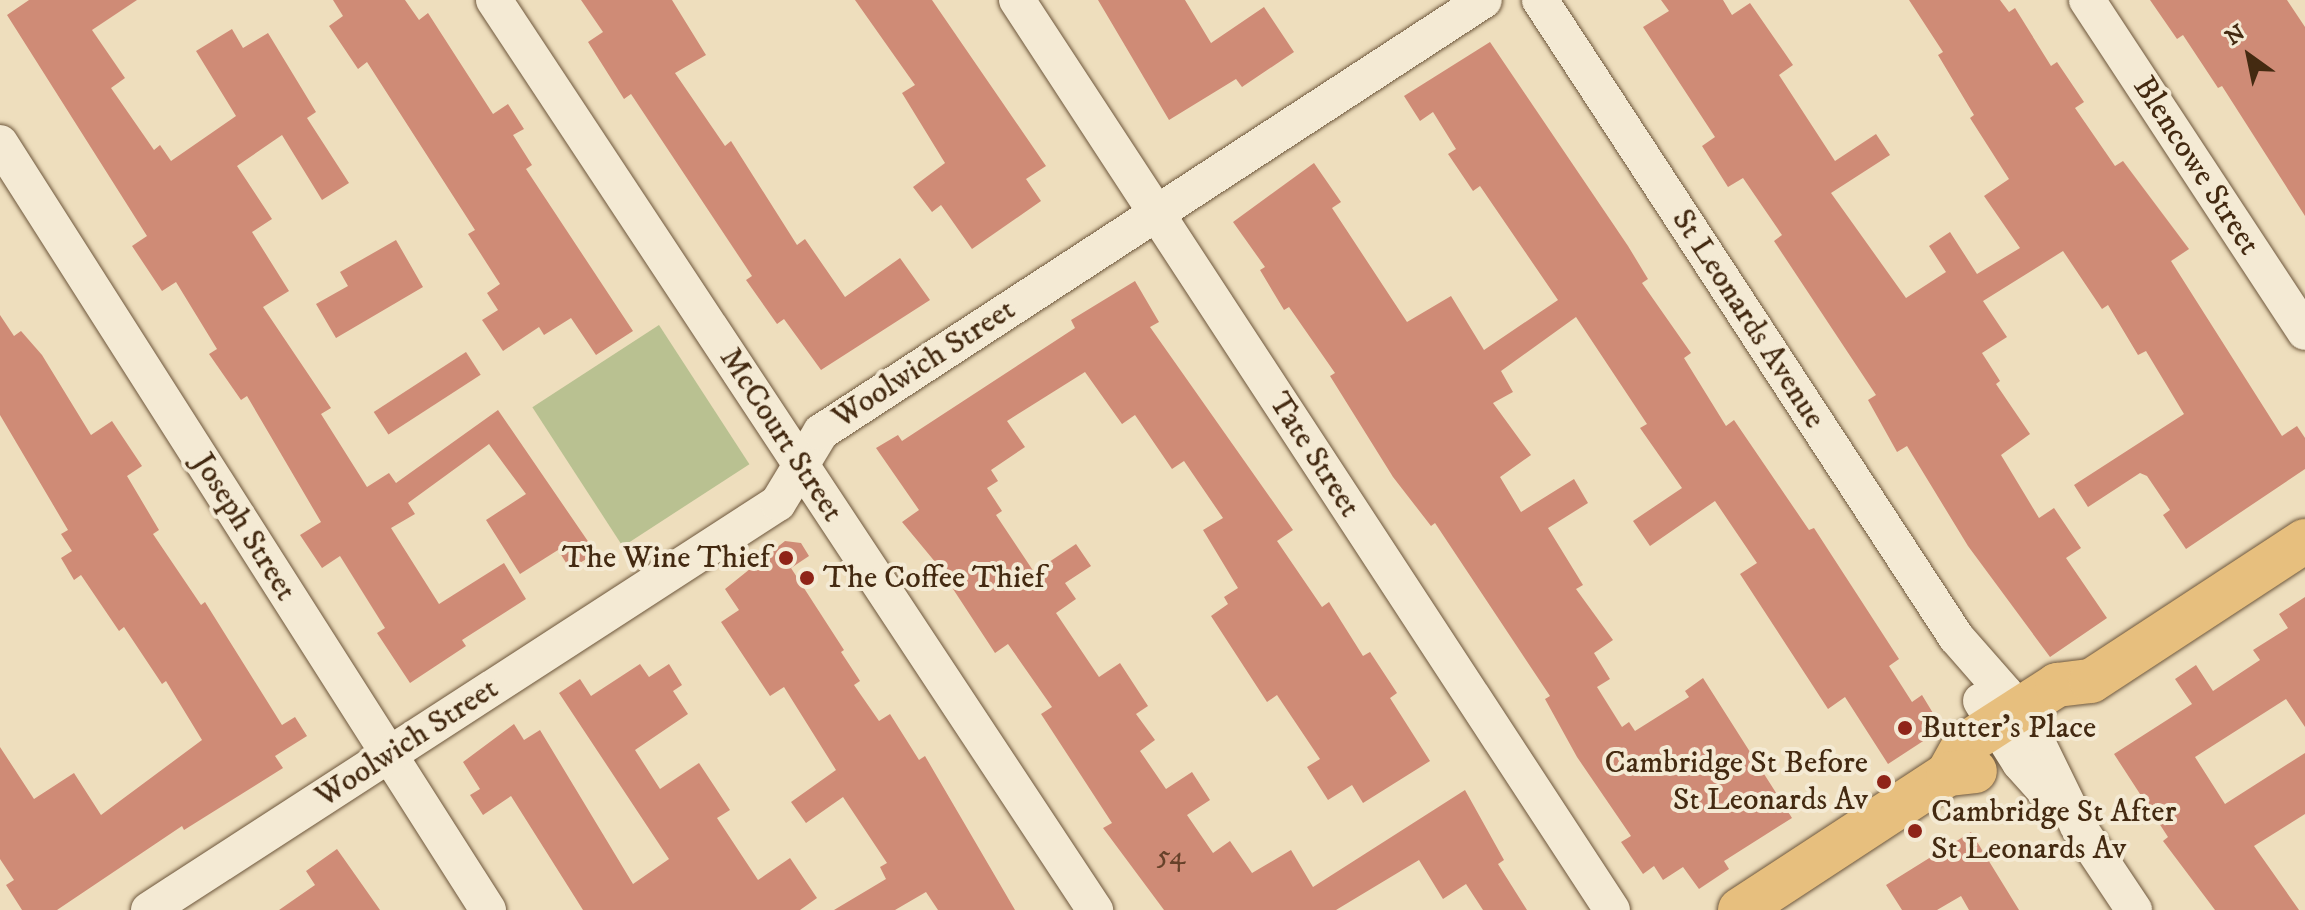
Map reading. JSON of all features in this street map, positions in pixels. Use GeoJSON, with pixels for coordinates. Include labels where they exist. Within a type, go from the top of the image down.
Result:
{"type":"FeatureCollection","features":[{"type":"Feature","properties":{"kind":"main road"},"geometry":{"type":"LineString","coordinates":[[1740,910],[1948,774],[1964,745],[2014,731],[2057,685],[2091,681],[2305,541]]}},
{"type":"Feature","properties":{"kind":"street","name":"McCourt Street"},"geometry":{"type":"LineString","coordinates":[[494,0],[1095,910]]}},
{"type":"Feature","properties":{"kind":"street","name":"Tate Street"},"geometry":{"type":"LineString","coordinates":[[1017,0],[1612,910]]}},
{"type":"Feature","properties":{"kind":"street","name":"Woolwich Street"},"geometry":{"type":"LineString","coordinates":[[149,910],[778,503],[821,432],[1484,0]]}},
{"type":"Feature","properties":{"kind":"street","name":"St Leonards Avenue"},"geometry":{"type":"LineString","coordinates":[[1540,0],[1956,637],[2014,731],[2134,910]]}},
{"type":"Feature","properties":{"kind":"street","name":"Blencowe Street"},"geometry":{"type":"LineString","coordinates":[[2087,0],[2305,332]]}},
{"type":"Feature","properties":{"kind":"street","name":"Joseph Street"},"geometry":{"type":"LineString","coordinates":[[0,143],[488,910]]}},
{"type":"Feature","properties":{"kind":"green space"},"geometry":{"type":"Polygon","coordinates":[[[659,325],[749,464],[623,546],[532,407],[659,325]]]}},
{"type":"Feature","properties":{"kind":"building"},"geometry":{"type":"Polygon","coordinates":[[[29,0],[137,0],[92,30],[125,78],[111,88],[154,150],[160,145],[171,161],[236,116],[196,51],[232,29],[243,48],[268,33],[316,112],[307,118],[349,183],[322,200],[282,135],[237,166],[272,219],[252,232],[289,291],[263,307],[331,408],[321,414],[367,487],[389,473],[396,483],[498,410],[596,553],[570,569],[558,550],[520,574],[486,520],[526,494],[489,444],[408,503],[415,514],[391,528],[439,604],[504,563],[526,599],[462,640],[466,646],[410,683],[377,633],[385,628],[340,556],[322,568],[300,535],[321,522],[247,396],[241,400],[209,354],[217,349],[176,282],[162,291],[132,246],[147,236],[7,15],[29,0]]]}},
{"type":"Feature","properties":{"kind":"building"},"geometry":{"type":"Polygon","coordinates":[[[333,0],[405,0],[419,20],[428,13],[493,114],[508,104],[524,129],[513,135],[532,165],[526,169],[633,331],[596,355],[571,318],[544,335],[539,327],[503,351],[482,320],[498,310],[487,293],[500,284],[468,234],[475,230],[367,62],[358,69],[329,26],[343,16],[333,0]]]}},
{"type":"Feature","properties":{"kind":"building"},"geometry":{"type":"Polygon","coordinates":[[[581,0],[672,0],[706,55],[675,73],[725,146],[731,141],[797,245],[805,239],[845,297],[900,258],[930,300],[821,370],[784,319],[777,324],[746,280],[752,276],[631,94],[624,99],[588,42],[603,32],[581,0]]]}},
{"type":"Feature","properties":{"kind":"building"},"geometry":{"type":"Polygon","coordinates":[[[855,0],[932,0],[1046,166],[1026,179],[1041,201],[972,249],[941,205],[932,212],[913,187],[945,163],[902,93],[915,85],[855,0]]]}},
{"type":"Feature","properties":{"kind":"building"},"geometry":{"type":"Polygon","coordinates":[[[1098,0],[1185,0],[1211,43],[1264,7],[1294,52],[1242,87],[1236,79],[1169,120],[1098,0]]]}},
{"type":"Feature","properties":{"kind":"building"},"geometry":{"type":"Polygon","coordinates":[[[1661,0],[1723,0],[1732,15],[1750,3],[1793,65],[1779,75],[1835,161],[1876,134],[1890,155],[1831,193],[1906,298],[1946,272],[1929,246],[1950,232],[1977,274],[2020,248],[1984,196],[2009,179],[1970,118],[1974,115],[1938,55],[1943,52],[1909,0],[2000,0],[2009,12],[2015,8],[2051,66],[2057,62],[2084,102],[2075,108],[2115,166],[2123,161],[2189,249],[2171,261],[2282,436],[2297,426],[2305,438],[2305,469],[2186,549],[2163,515],[2170,510],[2147,476],[2140,473],[2088,507],[2074,485],[2184,414],[2146,351],[2138,355],[2108,305],[2102,309],[2063,251],[1983,301],[2007,337],[1982,353],[2000,381],[1996,384],[2030,434],[2001,455],[2039,518],[2054,508],[2081,548],[2066,558],[2107,618],[2050,657],[1968,546],[1907,446],[1897,452],[1868,400],[1876,395],[1774,241],[1782,235],[1743,178],[1728,187],[1702,146],[1715,137],[1643,27],[1669,11],[1661,0]]]}},
{"type":"Feature","properties":{"kind":"building"},"geometry":{"type":"Polygon","coordinates":[[[2150,0],[2287,0],[2305,27],[2305,216],[2222,86],[2218,88],[2183,35],[2177,39],[2150,0]]]}},
{"type":"Feature","properties":{"kind":"building"},"geometry":{"type":"Polygon","coordinates":[[[1490,42],[1628,246],[1648,279],[1642,283],[1691,353],[1684,358],[1726,426],[1734,420],[1809,530],[1814,528],[1899,659],[1889,666],[1912,702],[1922,695],[1939,723],[1937,732],[1888,764],[1845,697],[1828,709],[1740,574],[1757,563],[1715,501],[1650,546],[1633,521],[1682,488],[1640,428],[1647,424],[1576,317],[1501,371],[1513,392],[1493,403],[1531,455],[1500,477],[1521,512],[1574,479],[1588,503],[1548,528],[1583,585],[1576,589],[1613,640],[1594,653],[1610,679],[1597,687],[1622,727],[1629,722],[1635,731],[1689,697],[1685,691],[1703,678],[1792,818],[1724,861],[1729,869],[1699,889],[1683,867],[1663,880],[1654,866],[1643,874],[1621,842],[1631,836],[1577,757],[1545,699],[1550,696],[1435,523],[1431,526],[1393,477],[1330,376],[1335,373],[1289,307],[1284,310],[1260,270],[1265,267],[1233,222],[1314,163],[1341,202],[1332,208],[1407,322],[1451,296],[1484,350],[1558,300],[1480,186],[1473,191],[1448,154],[1456,149],[1433,112],[1420,121],[1404,96],[1490,42]]]}},
{"type":"Feature","properties":{"kind":"building"},"geometry":{"type":"Polygon","coordinates":[[[396,240],[423,287],[336,338],[316,304],[348,286],[340,272],[396,240]]]}},
{"type":"Feature","properties":{"kind":"building"},"geometry":{"type":"Polygon","coordinates":[[[1135,281],[1159,322],[1150,327],[1293,530],[1277,541],[1322,607],[1329,602],[1363,656],[1370,652],[1397,693],[1390,698],[1430,761],[1363,803],[1352,785],[1328,800],[1307,767],[1320,759],[1277,695],[1267,702],[1211,616],[1228,604],[1224,597],[1238,588],[1203,530],[1223,518],[1184,461],[1172,469],[1135,415],[1122,424],[1085,372],[1007,421],[1025,447],[991,470],[998,481],[987,488],[1002,511],[996,515],[1034,572],[1076,544],[1091,566],[1065,583],[1076,599],[1056,613],[1099,677],[1120,663],[1148,706],[1136,714],[1155,740],[1140,751],[1166,789],[1192,772],[1210,800],[1187,815],[1213,853],[1230,841],[1252,873],[1291,850],[1313,887],[1465,790],[1504,860],[1498,864],[1527,910],[1483,910],[1466,884],[1443,899],[1419,860],[1336,910],[1164,910],[1103,828],[1112,823],[1041,714],[1052,707],[1008,644],[995,653],[936,563],[902,522],[919,510],[876,448],[898,435],[902,441],[1075,328],[1071,320],[1135,281]]]}},
{"type":"Feature","properties":{"kind":"building"},"geometry":{"type":"Polygon","coordinates":[[[0,315],[14,336],[21,331],[42,355],[91,435],[112,421],[142,466],[127,476],[159,530],[153,534],[201,605],[205,602],[282,725],[295,717],[307,736],[275,756],[283,768],[184,830],[182,826],[57,910],[22,910],[6,885],[14,880],[0,859],[0,747],[34,799],[74,773],[101,815],[202,740],[166,681],[162,684],[124,627],[119,631],[81,575],[74,580],[61,558],[72,551],[61,534],[68,530],[0,415],[0,315]]]}},
{"type":"Feature","properties":{"kind":"building"},"geometry":{"type":"Polygon","coordinates":[[[466,352],[481,375],[388,435],[374,412],[466,352]]]}},
{"type":"Feature","properties":{"kind":"building"},"geometry":{"type":"Polygon","coordinates":[[[785,541],[801,543],[809,556],[791,568],[844,650],[841,652],[860,681],[854,685],[879,721],[890,714],[919,760],[925,756],[1015,910],[938,910],[926,892],[895,910],[834,910],[886,879],[880,867],[887,863],[843,797],[806,823],[791,802],[836,770],[784,687],[770,696],[721,622],[739,610],[725,589],[785,541]]]}},
{"type":"Feature","properties":{"kind":"building"},"geometry":{"type":"Polygon","coordinates":[[[2305,597],[2305,727],[2286,699],[2195,757],[2225,804],[2305,753],[2305,814],[2254,846],[2299,910],[2215,910],[2163,841],[2168,837],[2114,754],[2192,704],[2175,679],[2196,665],[2213,691],[2260,660],[2253,650],[2288,628],[2279,614],[2305,597]]]}},
{"type":"Feature","properties":{"kind":"building"},"geometry":{"type":"Polygon","coordinates":[[[640,664],[649,677],[669,664],[682,685],[673,691],[688,714],[635,750],[660,789],[699,763],[730,810],[717,818],[758,880],[790,858],[817,898],[800,910],[583,910],[511,796],[483,815],[470,795],[480,789],[463,762],[514,724],[524,740],[540,730],[633,884],[669,859],[559,693],[580,679],[591,696],[640,664]]]}},
{"type":"Feature","properties":{"kind":"building"},"geometry":{"type":"Polygon","coordinates":[[[1971,832],[2019,910],[1969,910],[1961,896],[1937,910],[1902,910],[1886,885],[1971,832]]]}},
{"type":"Feature","properties":{"kind":"building"},"geometry":{"type":"Polygon","coordinates":[[[337,849],[380,910],[279,910],[315,885],[306,871],[337,849]]]}},
{"type":"Feature","properties":{"kind":"place","name":"The Wine Thief"},"geometry":{"type":"Point","coordinates":[786,558]}},
{"type":"Feature","properties":{"kind":"place","name":"The Coffee Thief"},"geometry":{"type":"Point","coordinates":[807,578]}},
{"type":"Feature","properties":{"kind":"place","name":"Butter's Place"},"geometry":{"type":"Point","coordinates":[1905,728]}},
{"type":"Feature","properties":{"kind":"place","name":"Cambridge St Before St Leonards Av"},"geometry":{"type":"Point","coordinates":[1884,782]}},
{"type":"Feature","properties":{"kind":"place","name":"Cambridge St After St Leonards Av"},"geometry":{"type":"Point","coordinates":[1915,831]}}]}
